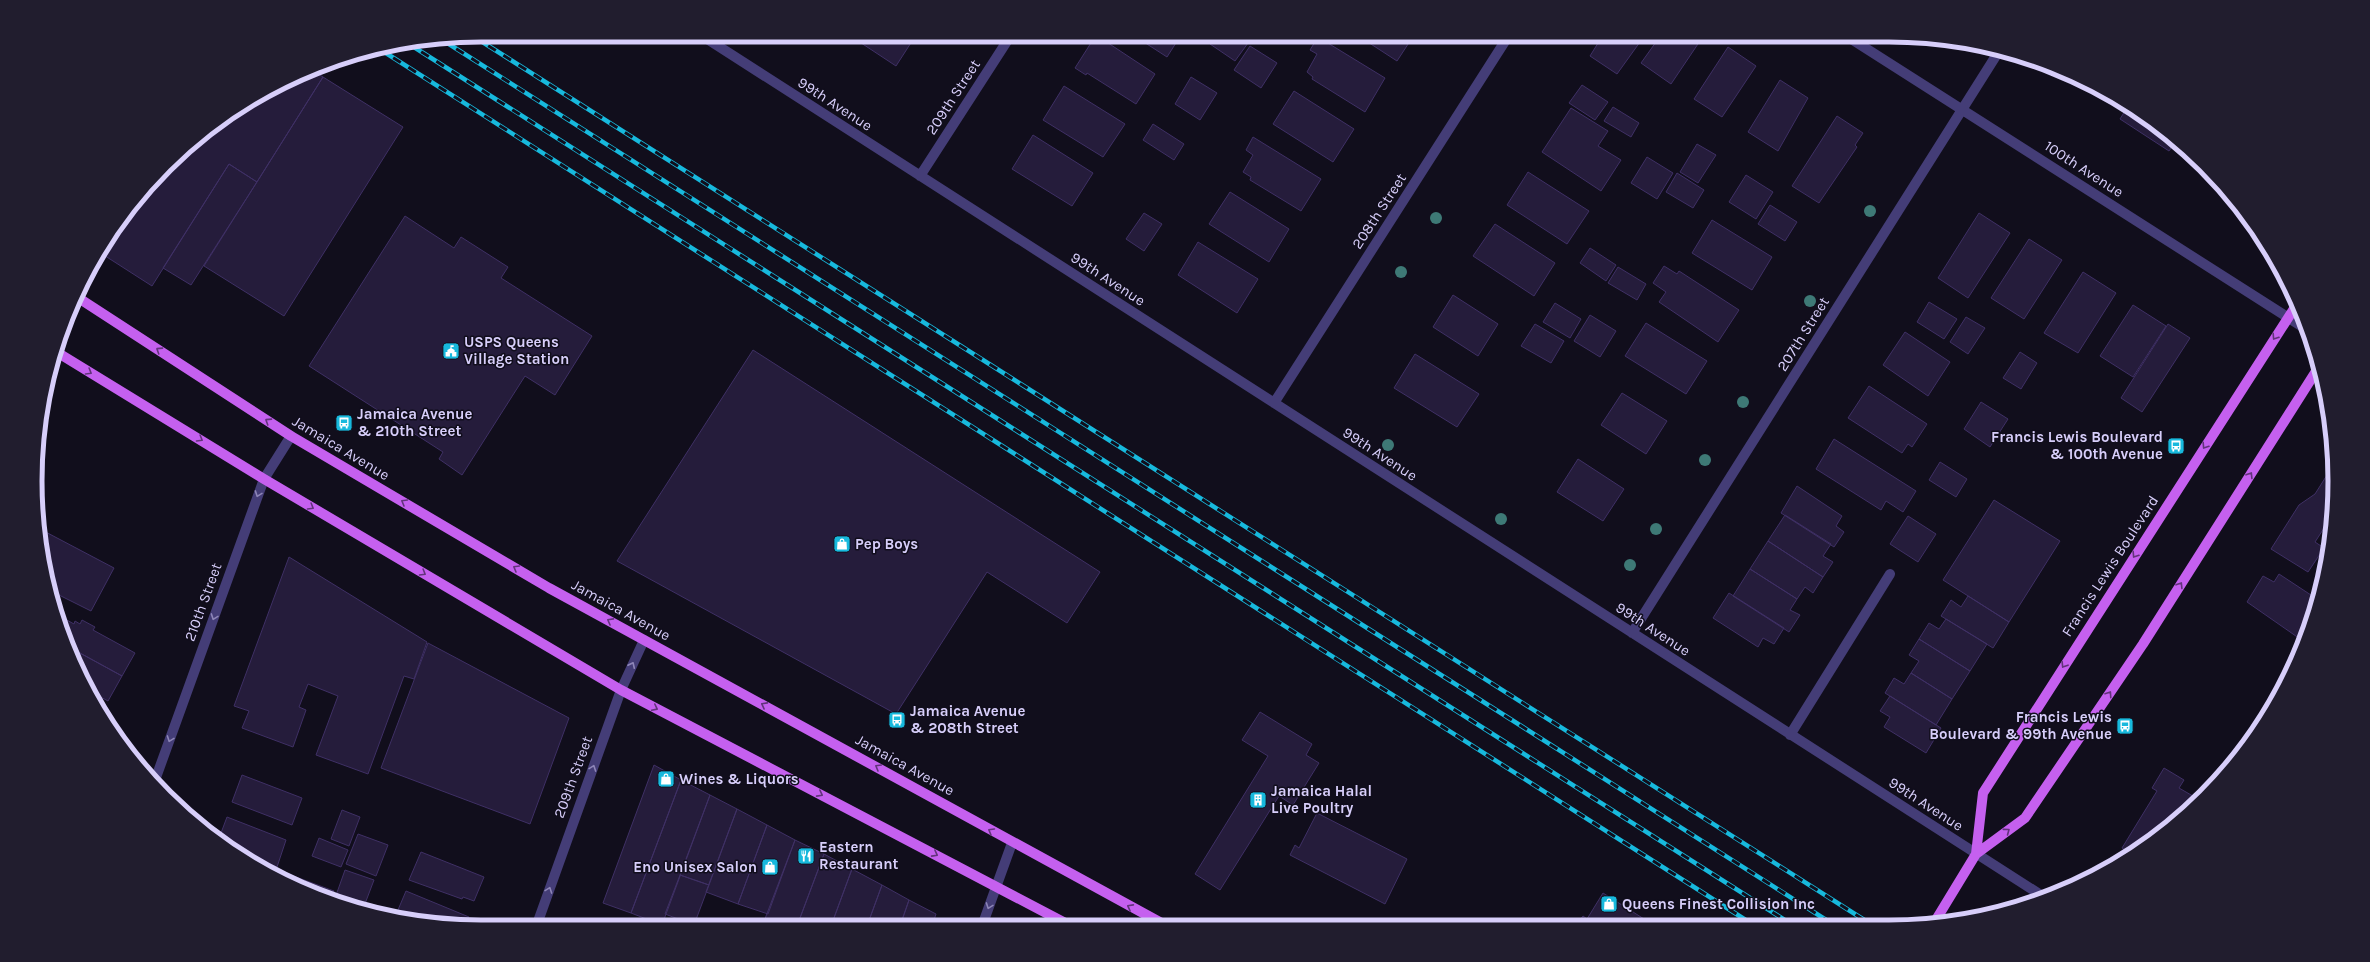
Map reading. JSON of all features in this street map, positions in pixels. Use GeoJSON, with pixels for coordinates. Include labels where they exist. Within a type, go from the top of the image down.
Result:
{"type":"FeatureCollection","features":[{"type":"Feature","properties":{"kind":"main road","name":"Jamaica Avenue"},"geometry":{"type":"LineString","coordinates":[[81,300],[291,436],[549,588],[871,763],[1012,843],[1156,920]]}},
{"type":"Feature","properties":{"kind":"main road","name":"Francis Lewis Boulevard"},"geometry":{"type":"LineString","coordinates":[[1976,854],[1983,793],[2293,309]]}},
{"type":"Feature","properties":{"kind":"main road"},"geometry":{"type":"LineString","coordinates":[[61,354],[264,479],[621,690],[1058,920]]}},
{"type":"Feature","properties":{"kind":"main road","name":"Francis Lewis Boulevard"},"geometry":{"type":"LineString","coordinates":[[1938,917],[1976,854],[2025,818],[2143,644],[2315,373]]}},
{"type":"Feature","properties":{"kind":"street","name":"99th Avenue"},"geometry":{"type":"LineString","coordinates":[[712,42],[2039,894]]}},
{"type":"Feature","properties":{"kind":"street","name":"209th Street"},"geometry":{"type":"LineString","coordinates":[[920,176],[1006,42]]}},
{"type":"Feature","properties":{"kind":"street","name":"208th Street"},"geometry":{"type":"LineString","coordinates":[[1274,403],[1505,42]]}},
{"type":"Feature","properties":{"kind":"street","name":"100th Avenue"},"geometry":{"type":"LineString","coordinates":[[1856,42],[2299,325]]}},
{"type":"Feature","properties":{"kind":"street","name":"207th Street"},"geometry":{"type":"LineString","coordinates":[[1632,633],[1996,55]]}},
{"type":"Feature","properties":{"kind":"street","name":"210th Street"},"geometry":{"type":"LineString","coordinates":[[157,776],[264,479],[291,436]]}},
{"type":"Feature","properties":{"kind":"street"},"geometry":{"type":"LineString","coordinates":[[1790,735],[1890,574]]}},
{"type":"Feature","properties":{"kind":"street","name":"209th Street"},"geometry":{"type":"LineString","coordinates":[[539,920],[621,690],[644,640]]}},
{"type":"Feature","properties":{"kind":"street"},"geometry":{"type":"LineString","coordinates":[[984,920],[1012,843]]}},
{"type":"Feature","properties":{"kind":"building"},"geometry":{"type":"Polygon","coordinates":[[[860,42],[911,42],[896,66],[860,42]]]}},
{"type":"Feature","properties":{"kind":"building"},"geometry":{"type":"Polygon","coordinates":[[[1092,42],[1107,42],[1155,74],[1136,104],[1087,73],[1086,75],[1075,68],[1092,42]]]}},
{"type":"Feature","properties":{"kind":"building"},"geometry":{"type":"Polygon","coordinates":[[[1144,42],[1177,42],[1167,57],[1144,42]]]}},
{"type":"Feature","properties":{"kind":"building"},"geometry":{"type":"Polygon","coordinates":[[[1212,42],[1248,43],[1235,61],[1210,44],[1212,42]]]}},
{"type":"Feature","properties":{"kind":"building"},"geometry":{"type":"Polygon","coordinates":[[[1315,42],[1326,42],[1385,78],[1365,112],[1312,79],[1313,77],[1307,72],[1317,54],[1310,50],[1315,42]]]}},
{"type":"Feature","properties":{"kind":"building"},"geometry":{"type":"Polygon","coordinates":[[[1368,42],[1409,42],[1397,61],[1368,42]]]}},
{"type":"Feature","properties":{"kind":"building"},"geometry":{"type":"Polygon","coordinates":[[[1599,42],[1640,42],[1617,74],[1590,56],[1599,42]]]}},
{"type":"Feature","properties":{"kind":"building"},"geometry":{"type":"Polygon","coordinates":[[[1656,42],[1699,42],[1671,84],[1641,63],[1656,42]]]}},
{"type":"Feature","properties":{"kind":"building"},"geometry":{"type":"Polygon","coordinates":[[[1250,46],[1277,63],[1261,88],[1234,70],[1250,46]]]}},
{"type":"Feature","properties":{"kind":"building"},"geometry":{"type":"Polygon","coordinates":[[[1728,47],[1756,66],[1722,117],[1694,99],[1728,47]]]}},
{"type":"Feature","properties":{"kind":"building"},"geometry":{"type":"Polygon","coordinates":[[[317,73],[323,77],[257,182],[229,164],[152,286],[104,255],[116,237],[151,192],[192,151],[237,116],[261,101],[313,75],[317,73]]]}},
{"type":"Feature","properties":{"kind":"building"},"geometry":{"type":"Polygon","coordinates":[[[323,77],[403,127],[284,316],[204,266],[323,77]]]}},
{"type":"Feature","properties":{"kind":"building"},"geometry":{"type":"Polygon","coordinates":[[[1191,77],[1217,93],[1200,120],[1175,104],[1191,77]]]}},
{"type":"Feature","properties":{"kind":"building"},"geometry":{"type":"Polygon","coordinates":[[[1780,80],[1808,98],[1778,151],[1748,132],[1780,80]]]}},
{"type":"Feature","properties":{"kind":"building"},"geometry":{"type":"Polygon","coordinates":[[[1582,85],[1608,102],[1595,120],[1569,103],[1582,85]]]}},
{"type":"Feature","properties":{"kind":"building"},"geometry":{"type":"Polygon","coordinates":[[[1064,86],[1125,124],[1103,157],[1043,120],[1064,86]]]}},
{"type":"Feature","properties":{"kind":"building"},"geometry":{"type":"Polygon","coordinates":[[[1294,91],[1354,129],[1333,162],[1273,124],[1294,91]]]}},
{"type":"Feature","properties":{"kind":"building"},"geometry":{"type":"Polygon","coordinates":[[[1613,107],[1639,123],[1631,137],[1604,121],[1613,107]]]}},
{"type":"Feature","properties":{"kind":"building"},"geometry":{"type":"Polygon","coordinates":[[[1571,108],[1608,131],[1598,146],[1621,160],[1601,191],[1542,152],[1571,108]]]}},
{"type":"Feature","properties":{"kind":"building"},"geometry":{"type":"Polygon","coordinates":[[[2125,111],[2172,146],[2169,151],[2120,119],[2125,111]]]}},
{"type":"Feature","properties":{"kind":"building"},"geometry":{"type":"Polygon","coordinates":[[[1837,116],[1863,133],[1855,145],[1857,147],[1819,203],[1792,186],[1837,116]]]}},
{"type":"Feature","properties":{"kind":"building"},"geometry":{"type":"Polygon","coordinates":[[[1153,124],[1184,144],[1174,160],[1143,140],[1153,124]]]}},
{"type":"Feature","properties":{"kind":"building"},"geometry":{"type":"Polygon","coordinates":[[[1033,135],[1093,173],[1072,206],[1012,169],[1033,135]]]}},
{"type":"Feature","properties":{"kind":"building"},"geometry":{"type":"Polygon","coordinates":[[[1253,137],[1321,179],[1301,211],[1250,180],[1251,177],[1243,172],[1253,155],[1246,150],[1253,137]]]}},
{"type":"Feature","properties":{"kind":"building"},"geometry":{"type":"Polygon","coordinates":[[[1697,144],[1716,155],[1698,183],[1680,172],[1697,144]]]}},
{"type":"Feature","properties":{"kind":"building"},"geometry":{"type":"Polygon","coordinates":[[[1647,157],[1673,173],[1657,199],[1631,183],[1647,157]]]}},
{"type":"Feature","properties":{"kind":"building"},"geometry":{"type":"Polygon","coordinates":[[[229,164],[257,182],[191,285],[163,268],[229,164]]]}},
{"type":"Feature","properties":{"kind":"building"},"geometry":{"type":"Polygon","coordinates":[[[1528,172],[1589,211],[1567,244],[1507,205],[1528,172]]]}},
{"type":"Feature","properties":{"kind":"building"},"geometry":{"type":"Polygon","coordinates":[[[1677,173],[1704,190],[1693,208],[1666,192],[1677,173]]]}},
{"type":"Feature","properties":{"kind":"building"},"geometry":{"type":"Polygon","coordinates":[[[1746,175],[1773,192],[1756,219],[1729,202],[1746,175]]]}},
{"type":"Feature","properties":{"kind":"building"},"geometry":{"type":"Polygon","coordinates":[[[1230,192],[1289,229],[1269,262],[1209,224],[1230,192]]]}},
{"type":"Feature","properties":{"kind":"building"},"geometry":{"type":"Polygon","coordinates":[[[1770,205],[1797,222],[1785,241],[1758,224],[1770,205]]]}},
{"type":"Feature","properties":{"kind":"building"},"geometry":{"type":"Polygon","coordinates":[[[1144,213],[1162,224],[1144,251],[1126,239],[1144,213]]]}},
{"type":"Feature","properties":{"kind":"building"},"geometry":{"type":"Polygon","coordinates":[[[1979,213],[2010,233],[1968,298],[1938,278],[1979,213]]]}},
{"type":"Feature","properties":{"kind":"building","name":"USPS Queens Village Station"},"geometry":{"type":"Polygon","coordinates":[[[405,216],[454,248],[461,237],[508,267],[501,278],[592,336],[555,395],[525,376],[462,475],[439,459],[443,452],[309,366],[405,216]]]}},
{"type":"Feature","properties":{"kind":"building"},"geometry":{"type":"Polygon","coordinates":[[[1712,220],[1772,257],[1752,290],[1692,253],[1712,220]]]}},
{"type":"Feature","properties":{"kind":"building"},"geometry":{"type":"Polygon","coordinates":[[[1495,224],[1555,263],[1534,296],[1473,256],[1495,224]]]}},
{"type":"Feature","properties":{"kind":"building"},"geometry":{"type":"Polygon","coordinates":[[[2029,239],[2062,260],[2024,319],[1991,298],[2029,239]]]}},
{"type":"Feature","properties":{"kind":"building"},"geometry":{"type":"Polygon","coordinates":[[[1198,242],[1258,279],[1237,313],[1178,275],[1198,242]]]}},
{"type":"Feature","properties":{"kind":"building"},"geometry":{"type":"Polygon","coordinates":[[[1590,248],[1616,265],[1606,281],[1580,263],[1590,248]]]}},
{"type":"Feature","properties":{"kind":"building"},"geometry":{"type":"Polygon","coordinates":[[[1664,266],[1677,274],[1679,271],[1739,310],[1718,342],[1659,302],[1666,292],[1653,283],[1664,266]]]}},
{"type":"Feature","properties":{"kind":"building"},"geometry":{"type":"Polygon","coordinates":[[[1618,267],[1646,284],[1637,300],[1608,283],[1618,267]]]}},
{"type":"Feature","properties":{"kind":"building"},"geometry":{"type":"Polygon","coordinates":[[[2083,272],[2116,293],[2078,353],[2044,333],[2083,272]]]}},
{"type":"Feature","properties":{"kind":"building"},"geometry":{"type":"Polygon","coordinates":[[[1453,295],[1498,324],[1478,356],[1433,327],[1453,295]]]}},
{"type":"Feature","properties":{"kind":"building"},"geometry":{"type":"Polygon","coordinates":[[[1929,302],[1957,319],[1944,339],[1917,322],[1929,302]]]}},
{"type":"Feature","properties":{"kind":"building"},"geometry":{"type":"Polygon","coordinates":[[[1555,303],[1581,319],[1570,338],[1543,322],[1555,303]]]}},
{"type":"Feature","properties":{"kind":"building"},"geometry":{"type":"Polygon","coordinates":[[[2133,305],[2166,326],[2133,377],[2100,356],[2133,305]]]}},
{"type":"Feature","properties":{"kind":"building"},"geometry":{"type":"Polygon","coordinates":[[[1590,315],[1616,331],[1600,357],[1574,341],[1590,315]]]}},
{"type":"Feature","properties":{"kind":"building"},"geometry":{"type":"Polygon","coordinates":[[[1966,317],[1985,328],[1968,354],[1950,342],[1966,317]]]}},
{"type":"Feature","properties":{"kind":"building"},"geometry":{"type":"Polygon","coordinates":[[[1646,323],[1707,361],[1686,394],[1625,356],[1646,323]]]}},
{"type":"Feature","properties":{"kind":"building"},"geometry":{"type":"Polygon","coordinates":[[[1535,324],[1564,341],[1551,363],[1521,346],[1535,324]]]}},
{"type":"Feature","properties":{"kind":"building"},"geometry":{"type":"Polygon","coordinates":[[[2168,324],[2190,338],[2142,412],[2121,398],[2168,324]]]}},
{"type":"Feature","properties":{"kind":"building"},"geometry":{"type":"Polygon","coordinates":[[[1905,332],[1950,362],[1928,396],[1883,365],[1905,332]]]}},
{"type":"Feature","properties":{"kind":"building","name":"Pep Boys"},"geometry":{"type":"Polygon","coordinates":[[[753,350],[1100,572],[1067,623],[987,572],[896,714],[617,561],[753,350]]]}},
{"type":"Feature","properties":{"kind":"building"},"geometry":{"type":"Polygon","coordinates":[[[2020,352],[2037,363],[2021,389],[2003,378],[2020,352]]]}},
{"type":"Feature","properties":{"kind":"building"},"geometry":{"type":"Polygon","coordinates":[[[1415,354],[1479,394],[1457,427],[1394,388],[1415,354]]]}},
{"type":"Feature","properties":{"kind":"building"},"geometry":{"type":"Polygon","coordinates":[[[1869,386],[1927,424],[1912,447],[1908,444],[1902,453],[1848,418],[1869,386]]]}},
{"type":"Feature","properties":{"kind":"building"},"geometry":{"type":"Polygon","coordinates":[[[1622,393],[1667,421],[1646,454],[1601,425],[1622,393]]]}},
{"type":"Feature","properties":{"kind":"building"},"geometry":{"type":"Polygon","coordinates":[[[1981,402],[2008,419],[1990,447],[1964,429],[1981,402]]]}},
{"type":"Feature","properties":{"kind":"building"},"geometry":{"type":"Polygon","coordinates":[[[1834,439],[1916,491],[1903,512],[1886,501],[1881,510],[1816,469],[1834,439]]]}},
{"type":"Feature","properties":{"kind":"building"},"geometry":{"type":"Polygon","coordinates":[[[1578,459],[1624,489],[1603,521],[1557,492],[1578,459]]]}},
{"type":"Feature","properties":{"kind":"building"},"geometry":{"type":"Polygon","coordinates":[[[1940,462],[1967,479],[1956,497],[1929,480],[1940,462]]]}},
{"type":"Feature","properties":{"kind":"building"},"geometry":{"type":"Polygon","coordinates":[[[2328,474],[2327,510],[2324,519],[2326,520],[2325,526],[2315,542],[2323,547],[2322,551],[2308,572],[2271,549],[2299,505],[2315,494],[2328,474]]]}},
{"type":"Feature","properties":{"kind":"building"},"geometry":{"type":"Polygon","coordinates":[[[1797,486],[1842,516],[1836,526],[1844,532],[1834,547],[1781,513],[1797,486]]]}},
{"type":"Feature","properties":{"kind":"building"},"geometry":{"type":"Polygon","coordinates":[[[1994,500],[2060,541],[2009,622],[1943,580],[1994,500]]]}},
{"type":"Feature","properties":{"kind":"building"},"geometry":{"type":"Polygon","coordinates":[[[1785,515],[1831,544],[1823,556],[1833,562],[1823,577],[1768,541],[1785,515]]]}},
{"type":"Feature","properties":{"kind":"building"},"geometry":{"type":"Polygon","coordinates":[[[1908,516],[1936,534],[1918,562],[1890,544],[1908,516]]]}},
{"type":"Feature","properties":{"kind":"building"},"geometry":{"type":"Polygon","coordinates":[[[45,532],[114,568],[91,611],[57,594],[50,567],[45,532]]]}},
{"type":"Feature","properties":{"kind":"building"},"geometry":{"type":"Polygon","coordinates":[[[1768,541],[1823,577],[1813,593],[1805,587],[1797,599],[1750,569],[1768,541]]]}},
{"type":"Feature","properties":{"kind":"building"},"geometry":{"type":"Polygon","coordinates":[[[289,557],[427,642],[414,679],[404,676],[368,774],[316,755],[338,696],[308,684],[299,707],[306,710],[293,747],[242,728],[249,711],[234,706],[289,557]]]}},
{"type":"Feature","properties":{"kind":"building"},"geometry":{"type":"Polygon","coordinates":[[[1750,569],[1797,599],[1790,610],[1800,615],[1789,632],[1733,596],[1750,569]]]}},
{"type":"Feature","properties":{"kind":"building"},"geometry":{"type":"Polygon","coordinates":[[[2279,574],[2313,596],[2299,638],[2247,602],[2263,576],[2274,582],[2279,574]]]}},
{"type":"Feature","properties":{"kind":"building"},"geometry":{"type":"Polygon","coordinates":[[[1729,593],[1784,628],[1774,644],[1763,638],[1758,647],[1713,618],[1729,593]]]}},
{"type":"Feature","properties":{"kind":"building"},"geometry":{"type":"Polygon","coordinates":[[[1968,596],[2009,622],[1993,648],[1941,616],[1951,600],[1961,607],[1968,596]]]}},
{"type":"Feature","properties":{"kind":"building"},"geometry":{"type":"Polygon","coordinates":[[[64,618],[74,624],[75,621],[80,624],[82,620],[95,627],[93,630],[135,653],[122,676],[76,651],[64,618]]]}},
{"type":"Feature","properties":{"kind":"building"},"geometry":{"type":"Polygon","coordinates":[[[1946,619],[1987,644],[1970,671],[1919,639],[1929,623],[1939,629],[1946,619]]]}},
{"type":"Feature","properties":{"kind":"building"},"geometry":{"type":"Polygon","coordinates":[[[1919,639],[1970,671],[1952,699],[1911,673],[1919,661],[1909,655],[1919,639]]]}},
{"type":"Feature","properties":{"kind":"building"},"geometry":{"type":"Polygon","coordinates":[[[428,643],[569,718],[530,824],[381,768],[428,643]]]}},
{"type":"Feature","properties":{"kind":"building"},"geometry":{"type":"Polygon","coordinates":[[[76,651],[122,676],[108,701],[99,696],[76,651]]]}},
{"type":"Feature","properties":{"kind":"building"},"geometry":{"type":"Polygon","coordinates":[[[1911,673],[1952,699],[1936,725],[1885,693],[1894,678],[1904,684],[1911,673]]]}},
{"type":"Feature","properties":{"kind":"building"},"geometry":{"type":"Polygon","coordinates":[[[1890,696],[1941,728],[1926,753],[1884,727],[1890,717],[1880,711],[1890,696]]]}},
{"type":"Feature","properties":{"kind":"building","name":"Jamaica Halal Live Poultry"},"geometry":{"type":"Polygon","coordinates":[[[1260,712],[1312,744],[1306,755],[1319,763],[1293,805],[1279,796],[1220,890],[1195,874],[1268,756],[1242,740],[1260,712]]]}},
{"type":"Feature","properties":{"kind":"building"},"geometry":{"type":"Polygon","coordinates":[[[654,765],[681,780],[631,913],[603,903],[654,765]]]}},
{"type":"Feature","properties":{"kind":"building"},"geometry":{"type":"Polygon","coordinates":[[[2164,768],[2184,780],[2179,788],[2193,796],[2156,829],[2126,850],[2122,848],[2157,791],[2152,788],[2164,768]]]}},
{"type":"Feature","properties":{"kind":"building"},"geometry":{"type":"Polygon","coordinates":[[[242,775],[302,798],[292,825],[232,802],[242,775]]]}},
{"type":"Feature","properties":{"kind":"building"},"geometry":{"type":"Polygon","coordinates":[[[681,780],[710,795],[664,920],[649,920],[631,913],[681,780]]]}},
{"type":"Feature","properties":{"kind":"building"},"geometry":{"type":"Polygon","coordinates":[[[710,795],[737,809],[709,885],[680,875],[710,795]]]}},
{"type":"Feature","properties":{"kind":"building"},"geometry":{"type":"Polygon","coordinates":[[[737,809],[767,825],[738,904],[706,892],[737,809]]]}},
{"type":"Feature","properties":{"kind":"building"},"geometry":{"type":"Polygon","coordinates":[[[342,810],[360,817],[349,846],[331,839],[342,810]]]}},
{"type":"Feature","properties":{"kind":"building"},"geometry":{"type":"Polygon","coordinates":[[[1317,813],[1407,859],[1385,904],[1290,855],[1295,845],[1299,848],[1317,813]]]}},
{"type":"Feature","properties":{"kind":"building"},"geometry":{"type":"Polygon","coordinates":[[[227,817],[286,840],[277,867],[261,861],[221,834],[227,817]]]}},
{"type":"Feature","properties":{"kind":"building"},"geometry":{"type":"Polygon","coordinates":[[[767,825],[795,840],[768,914],[738,904],[767,825]]]}},
{"type":"Feature","properties":{"kind":"building"},"geometry":{"type":"Polygon","coordinates":[[[358,834],[388,845],[376,876],[346,864],[358,834]]]}},
{"type":"Feature","properties":{"kind":"building"},"geometry":{"type":"Polygon","coordinates":[[[319,838],[348,850],[341,867],[312,856],[319,838]]]}},
{"type":"Feature","properties":{"kind":"building"},"geometry":{"type":"Polygon","coordinates":[[[795,840],[824,854],[799,920],[765,920],[795,840]]]}},
{"type":"Feature","properties":{"kind":"building"},"geometry":{"type":"Polygon","coordinates":[[[421,852],[484,877],[474,901],[463,897],[462,899],[409,880],[421,852]]]}},
{"type":"Feature","properties":{"kind":"building"},"geometry":{"type":"Polygon","coordinates":[[[824,854],[852,869],[833,920],[799,920],[824,854]]]}},
{"type":"Feature","properties":{"kind":"building"},"geometry":{"type":"Polygon","coordinates":[[[852,869],[882,885],[869,920],[833,920],[852,869]]]}},
{"type":"Feature","properties":{"kind":"building"},"geometry":{"type":"Polygon","coordinates":[[[345,870],[374,880],[365,904],[336,896],[345,870]]]}},
{"type":"Feature","properties":{"kind":"building"},"geometry":{"type":"Polygon","coordinates":[[[279,871],[334,891],[333,894],[313,887],[279,871]]]}},
{"type":"Feature","properties":{"kind":"building"},"geometry":{"type":"Polygon","coordinates":[[[680,875],[709,885],[696,920],[681,920],[665,914],[680,875]]]}},
{"type":"Feature","properties":{"kind":"building"},"geometry":{"type":"Polygon","coordinates":[[[882,885],[909,900],[902,920],[869,920],[882,885]]]}},
{"type":"Feature","properties":{"kind":"building"},"geometry":{"type":"Polygon","coordinates":[[[406,891],[469,917],[468,920],[452,919],[397,912],[406,891]]]}},
{"type":"Feature","properties":{"kind":"building","name":"Queens Finest Collision Inc"},"geometry":{"type":"Polygon","coordinates":[[[1603,893],[1646,920],[1580,920],[1583,916],[1587,919],[1603,893]]]}},
{"type":"Feature","properties":{"kind":"building"},"geometry":{"type":"Polygon","coordinates":[[[909,900],[936,914],[934,920],[902,920],[909,900]]]}},
{"type":"Feature","properties":{"kind":"railway"},"geometry":{"type":"LineString","coordinates":[[482,42],[1864,920]]}},
{"type":"Feature","properties":{"kind":"railway"},"geometry":{"type":"LineString","coordinates":[[448,43],[1826,920]]}},
{"type":"Feature","properties":{"kind":"railway"},"geometry":{"type":"LineString","coordinates":[[414,47],[1785,920]]}},
{"type":"Feature","properties":{"kind":"railway"},"geometry":{"type":"LineString","coordinates":[[385,52],[1746,920]]}},
{"type":"Feature","properties":{"kind":"place","name":"USPS Queens Village Station"},"geometry":{"type":"Point","coordinates":[451,351]}},
{"type":"Feature","properties":{"kind":"place","name":"Jamaica Avenue & 210th Street"},"geometry":{"type":"Point","coordinates":[344,423]}},
{"type":"Feature","properties":{"kind":"place","name":"Francis Lewis Boulevard & 100th Avenue"},"geometry":{"type":"Point","coordinates":[2176,446]}},
{"type":"Feature","properties":{"kind":"place","name":"Pep Boys"},"geometry":{"type":"Point","coordinates":[842,544]}},
{"type":"Feature","properties":{"kind":"place","name":"Jamaica Avenue & 208th Street"},"geometry":{"type":"Point","coordinates":[897,720]}},
{"type":"Feature","properties":{"kind":"place","name":"Francis Lewis Boulevard & 99th Avenue"},"geometry":{"type":"Point","coordinates":[2125,726]}},
{"type":"Feature","properties":{"kind":"place","name":"Wines & Liquors"},"geometry":{"type":"Point","coordinates":[666,779]}},
{"type":"Feature","properties":{"kind":"place","name":"Jamaica Halal Live Poultry"},"geometry":{"type":"Point","coordinates":[1258,800]}},
{"type":"Feature","properties":{"kind":"place","name":"Eastern Restaurant"},"geometry":{"type":"Point","coordinates":[806,856]}},
{"type":"Feature","properties":{"kind":"place","name":"Eno Unisex Salon"},"geometry":{"type":"Point","coordinates":[770,867]}},
{"type":"Feature","properties":{"kind":"place","name":"Queens Finest Collision Inc"},"geometry":{"type":"Point","coordinates":[1609,904]}}]}
